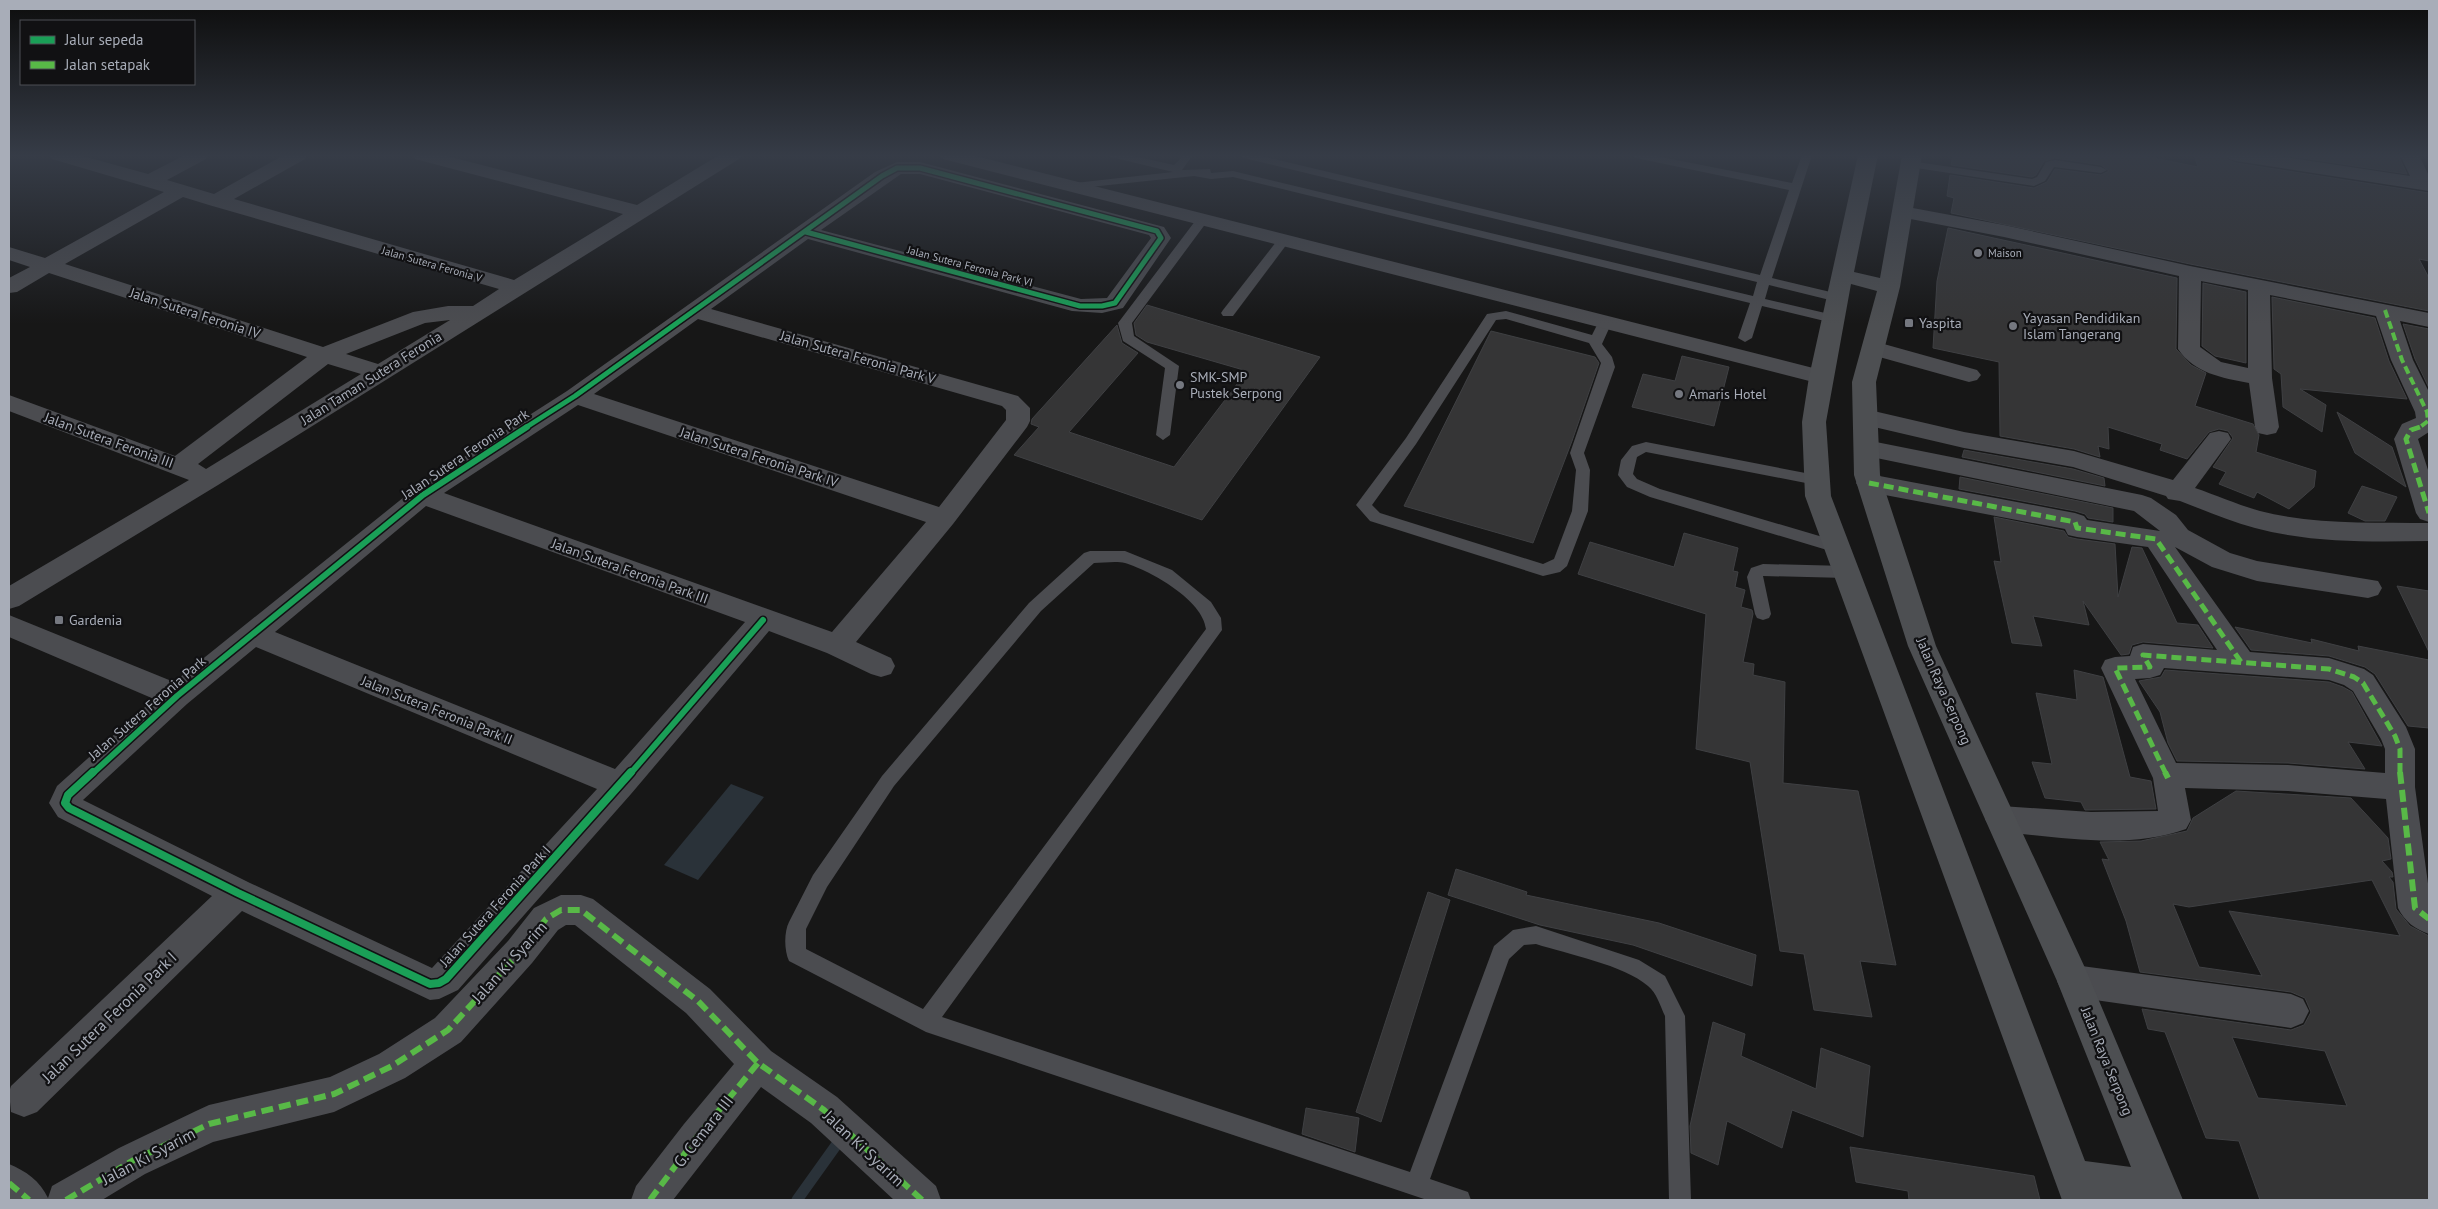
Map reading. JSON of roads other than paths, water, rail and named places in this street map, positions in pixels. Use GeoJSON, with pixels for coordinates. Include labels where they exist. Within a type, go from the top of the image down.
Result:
{"type":"FeatureCollection","features":[{"type":"Feature","properties":{"kind":"main road"},"geometry":{"type":"LineString","coordinates":[[1856,211],[1820,377],[1814,422],[1818,496],[2077,1189],[2117,1185],[2161,1194]]}},
{"type":"Feature","properties":{"kind":"main road","name":"Jalan Raya Serpong"},"geometry":{"type":"LineString","coordinates":[[1902,212],[1889,287],[1864,382],[1869,483],[1922,646],[2074,981],[2161,1194]]}},
{"type":"Feature","properties":{"kind":"main road"},"geometry":{"type":"LineString","coordinates":[[1843,276],[1889,287]]}},
{"type":"Feature","properties":{"kind":"street"},"geometry":{"type":"LineString","coordinates":[[9,287],[143,211]]}},
{"type":"Feature","properties":{"kind":"street","name":"Jalan Sutera Feronia V"},"geometry":{"type":"LineString","coordinates":[[252,211],[518,288]]}},
{"type":"Feature","properties":{"kind":"street","name":"Jalan Sutera Feronia Park"},"geometry":{"type":"LineString","coordinates":[[65,803],[68,795],[176,696],[254,635],[423,495],[575,396],[834,211]]}},
{"type":"Feature","properties":{"kind":"street","name":"Jalan Sutera Feronia Park"},"geometry":{"type":"LineString","coordinates":[[1083,211],[1157,231],[1161,238],[1157,247],[1116,303],[1102,306]]}},
{"type":"Feature","properties":{"kind":"street"},"geometry":{"type":"LineString","coordinates":[[1173,211],[1284,240],[1600,331],[1820,377]]}},
{"type":"Feature","properties":{"kind":"street","name":"Jalan Taman Sutera Feronia"},"geometry":{"type":"LineString","coordinates":[[9,599],[209,479],[640,212]]}},
{"type":"Feature","properties":{"kind":"street"},"geometry":{"type":"LineString","coordinates":[[1902,212],[2004,231],[2190,272],[2429,320]]}},
{"type":"Feature","properties":{"kind":"street","name":"Jalan Sutera Feronia Park VI"},"geometry":{"type":"LineString","coordinates":[[806,232],[1080,306],[1102,306]]}},
{"type":"Feature","properties":{"kind":"street","name":"Jalan Sutera Feronia IV"},"geometry":{"type":"LineString","coordinates":[[9,253],[381,372]]}},
{"type":"Feature","properties":{"kind":"street"},"geometry":{"type":"LineString","coordinates":[[2190,272],[2189,349],[2214,369],[2260,378]]}},
{"type":"Feature","properties":{"kind":"street"},"geometry":{"type":"LineString","coordinates":[[2259,285],[2260,378],[2267,427]]}},
{"type":"Feature","properties":{"kind":"street"},"geometry":{"type":"LineString","coordinates":[[2385,310],[2402,360],[2428,412],[2428,421],[2418,429],[2411,430],[2406,439],[2429,513]]}},
{"type":"Feature","properties":{"kind":"street","name":"Jalan Sutera Feronia Park V"},"geometry":{"type":"LineString","coordinates":[[695,311],[1010,401],[1018,408],[1018,421],[944,518]]}},
{"type":"Feature","properties":{"kind":"street"},"geometry":{"type":"LineString","coordinates":[[179,466],[326,354],[370,334],[421,317],[448,313],[479,312]]}},
{"type":"Feature","properties":{"kind":"street"},"geometry":{"type":"LineString","coordinates":[[1873,348],[1969,375]]}},
{"type":"Feature","properties":{"kind":"street","name":"Jalan Sutera Feronia Park IV"},"geometry":{"type":"LineString","coordinates":[[575,396],[944,518]]}},
{"type":"Feature","properties":{"kind":"street","name":"Jalan Sutera Feronia III"},"geometry":{"type":"LineString","coordinates":[[9,403],[209,479]]}},
{"type":"Feature","properties":{"kind":"street"},"geometry":{"type":"LineString","coordinates":[[1865,418],[1964,440],[2074,459],[2138,477],[2177,493],[2257,519],[2298,527],[2338,531],[2429,532]]}},
{"type":"Feature","properties":{"kind":"street"},"geometry":{"type":"LineString","coordinates":[[2177,493],[2219,439]]}},
{"type":"Feature","properties":{"kind":"street"},"geometry":{"type":"LineString","coordinates":[[1866,448],[2142,504],[2167,521],[2179,537],[2221,560],[2257,571],[2368,588]]}},
{"type":"Feature","properties":{"kind":"street"},"geometry":{"type":"LineString","coordinates":[[1869,483],[2075,522],[2077,528],[2156,539],[2241,662]]}},
{"type":"Feature","properties":{"kind":"street","name":"Jalan Sutera Feronia Park III"},"geometry":{"type":"LineString","coordinates":[[423,495],[837,645],[881,666]]}},
{"type":"Feature","properties":{"kind":"street"},"geometry":{"type":"LineString","coordinates":[[837,645],[944,518]]}},
{"type":"Feature","properties":{"kind":"street","name":"Jalan Sutera Feronia Park I"},"geometry":{"type":"LineString","coordinates":[[65,803],[69,808],[238,893],[430,984],[439,983],[446,979],[620,785],[764,620]]}},
{"type":"Feature","properties":{"kind":"street"},"geometry":{"type":"LineString","coordinates":[[9,625],[176,696]]}},
{"type":"Feature","properties":{"kind":"street","name":"Jalan Sutera Feronia Park II"},"geometry":{"type":"LineString","coordinates":[[254,635],[620,785]]}},
{"type":"Feature","properties":{"kind":"street"},"geometry":{"type":"LineString","coordinates":[[2001,819],[2124,826],[2168,824],[2175,820],[2168,778],[2115,668],[2150,667],[2144,655],[2330,669],[2354,677],[2363,683],[2395,736],[2400,749],[2400,787],[2414,908],[2429,919]]}},
{"type":"Feature","properties":{"kind":"street"},"geometry":{"type":"LineString","coordinates":[[2168,778],[2177,775],[2206,774],[2400,787]]}},
{"type":"Feature","properties":{"kind":"street","name":"Jalan Sutera Feronia Park I"},"geometry":{"type":"LineString","coordinates":[[24,1099],[238,893]]}},
{"type":"Feature","properties":{"kind":"street","name":"Jalan Ki Syarim"},"geometry":{"type":"LineString","coordinates":[[66,1200],[132,1161],[209,1124],[334,1094],[392,1066],[448,1030],[520,952],[546,919],[561,910],[581,910],[698,1001],[758,1063],[824,1110],[922,1200]]}},
{"type":"Feature","properties":{"kind":"street"},"geometry":{"type":"LineString","coordinates":[[2074,981],[2214,1002],[2292,1010]]}},
{"type":"Feature","properties":{"kind":"street","name":"G. Cemara III"},"geometry":{"type":"LineString","coordinates":[[650,1200],[697,1137],[758,1063]]}},
{"type":"Feature","properties":{"kind":"street"},"geometry":{"type":"LineString","coordinates":[[9,1183],[28,1200]]}},
{"type":"Feature","properties":{"kind":"lane"},"geometry":{"type":"LineString","coordinates":[[1397,211],[1758,300],[1835,308]]}},
{"type":"Feature","properties":{"kind":"lane"},"geometry":{"type":"LineString","coordinates":[[1479,211],[1764,280],[1835,308]]}},
{"type":"Feature","properties":{"kind":"lane"},"geometry":{"type":"LineString","coordinates":[[1745,338],[1789,211]]}},
{"type":"Feature","properties":{"kind":"lane"},"geometry":{"type":"LineString","coordinates":[[1163,435],[1172,366],[1128,338],[1125,323],[1203,219]]}},
{"type":"Feature","properties":{"kind":"lane"},"geometry":{"type":"LineString","coordinates":[[1228,313],[1284,240]]}},
{"type":"Feature","properties":{"kind":"lane"},"geometry":{"type":"LineString","coordinates":[[1506,315],[1600,331],[1595,344],[1603,353],[1608,362],[1608,367],[1578,454],[1583,470],[1580,511],[1561,562],[1554,568],[1543,570],[1375,518],[1367,511],[1364,505],[1411,441],[1492,317],[1506,315]]}},
{"type":"Feature","properties":{"kind":"lane"},"geometry":{"type":"LineString","coordinates":[[1816,480],[1646,447],[1638,447],[1634,450],[1625,475],[1632,483],[1655,493],[1842,560]]}},
{"type":"Feature","properties":{"kind":"lane"},"geometry":{"type":"LineString","coordinates":[[926,1022],[1214,630],[1213,618],[1205,606],[1166,574],[1125,557],[1090,557],[1034,607],[888,781],[820,881],[796,928],[796,954],[926,1022],[1460,1200]]}},
{"type":"Feature","properties":{"kind":"lane"},"geometry":{"type":"LineString","coordinates":[[1762,614],[1755,577],[1757,572],[1842,560]]}},
{"type":"Feature","properties":{"kind":"lane"},"geometry":{"type":"LineString","coordinates":[[1416,1185],[1501,954],[1520,936],[1536,935],[1632,967],[1656,980],[1667,999],[1675,1016],[1680,1200]]}},
{"type":"Feature","properties":{"kind":"waterway"},"geometry":{"type":"LineString","coordinates":[[797,1200],[842,1137]]}},
{"type":"Feature","properties":{"kind":"place","name":"Maison"},"geometry":{"type":"Point","coordinates":[1978,253]}},
{"type":"Feature","properties":{"kind":"place","name":"Yaspita"},"geometry":{"type":"Point","coordinates":[1909,323]}},
{"type":"Feature","properties":{"kind":"place","name":"Yayasan Pendidikan Islam Tangerang"},"geometry":{"type":"Point","coordinates":[2013,326]}},
{"type":"Feature","properties":{"kind":"place","name":"SMK-SMP Pustek Serpong"},"geometry":{"type":"Point","coordinates":[1180,385]}},
{"type":"Feature","properties":{"kind":"place","name":"Amaris Hotel"},"geometry":{"type":"Point","coordinates":[1679,394]}},
{"type":"Feature","properties":{"kind":"place","name":"Gardenia"},"geometry":{"type":"Point","coordinates":[59,620]}}]}
